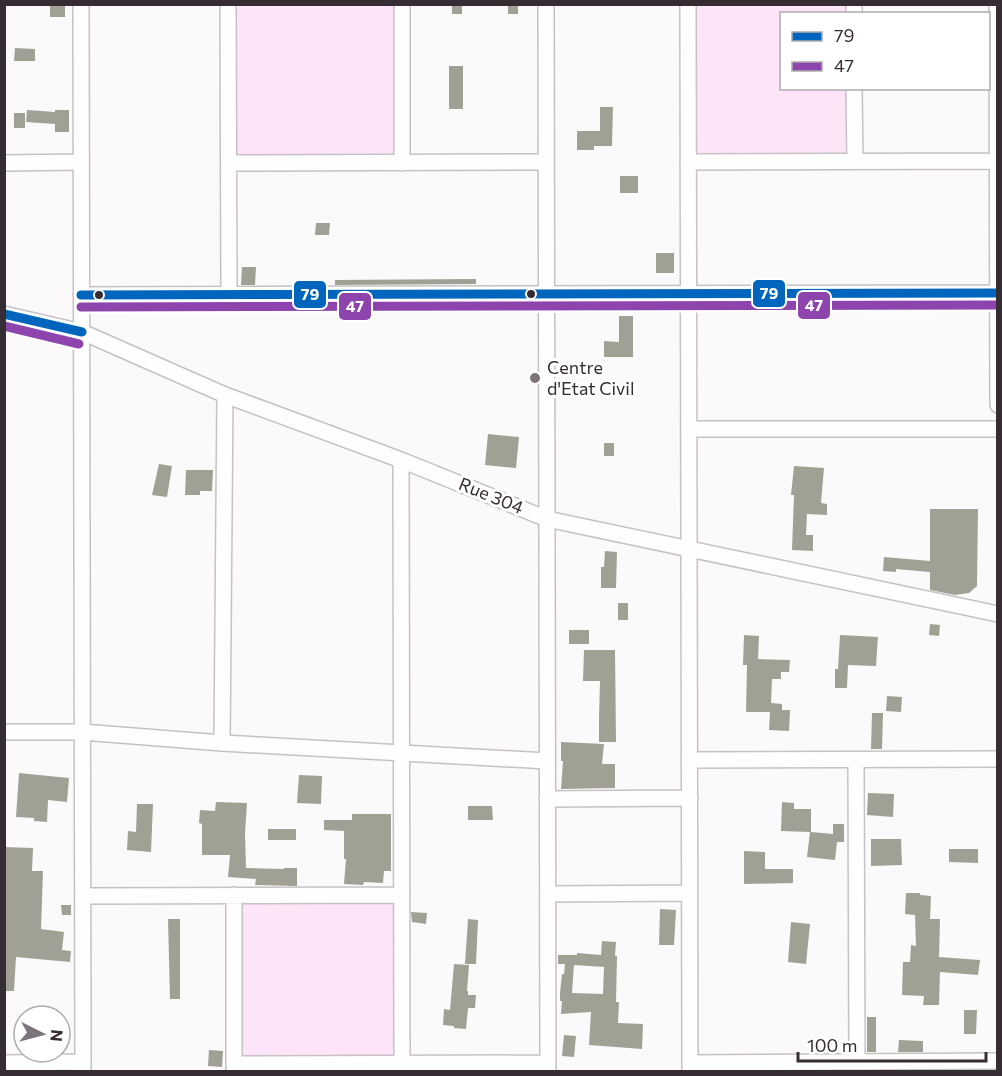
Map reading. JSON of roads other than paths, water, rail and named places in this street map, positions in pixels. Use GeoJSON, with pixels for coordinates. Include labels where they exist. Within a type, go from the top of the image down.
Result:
{"type":"FeatureCollection","features":[{"type":"Feature","properties":{"kind":"street"},"geometry":{"type":"LineString","coordinates":[[4,1063],[83,1067],[81,4]]}},
{"type":"Feature","properties":{"kind":"street"},"geometry":{"type":"LineString","coordinates":[[228,4],[229,295]]}},
{"type":"Feature","properties":{"kind":"street"},"geometry":{"type":"LineString","coordinates":[[402,4],[402,163]]}},
{"type":"Feature","properties":{"kind":"street"},"geometry":{"type":"LineString","coordinates":[[234,895],[234,1068],[402,1064],[548,1067],[546,4]]}},
{"type":"Feature","properties":{"kind":"street"},"geometry":{"type":"LineString","coordinates":[[688,4],[690,1067],[998,1061]]}},
{"type":"Feature","properties":{"kind":"street"},"geometry":{"type":"LineString","coordinates":[[997,4],[998,405]]}},
{"type":"Feature","properties":{"kind":"street"},"geometry":{"type":"LineString","coordinates":[[854,90],[855,161]]}},
{"type":"Feature","properties":{"kind":"street"},"geometry":{"type":"LineString","coordinates":[[688,162],[997,161]]}},
{"type":"Feature","properties":{"kind":"street"},"geometry":{"type":"LineString","coordinates":[[4,163],[81,162]]}},
{"type":"Feature","properties":{"kind":"street"},"geometry":{"type":"LineString","coordinates":[[229,163],[546,162]]}},
{"type":"Feature","properties":{"kind":"street"},"geometry":{"type":"LineString","coordinates":[[81,295],[997,293]]}},
{"type":"Feature","properties":{"kind":"street","name":"Rue 304"},"geometry":{"type":"LineString","coordinates":[[4,314],[82,332],[225,395],[401,460],[547,519],[998,614]]}},
{"type":"Feature","properties":{"kind":"street"},"geometry":{"type":"LineString","coordinates":[[222,742],[225,395]]}},
{"type":"Feature","properties":{"kind":"street"},"geometry":{"type":"LineString","coordinates":[[689,429],[998,429]]}},
{"type":"Feature","properties":{"kind":"street"},"geometry":{"type":"LineString","coordinates":[[401,460],[402,1064]]}},
{"type":"Feature","properties":{"kind":"street"},"geometry":{"type":"LineString","coordinates":[[4,732],[82,732],[547,761]]}},
{"type":"Feature","properties":{"kind":"street"},"geometry":{"type":"LineString","coordinates":[[689,760],[998,759]]}},
{"type":"Feature","properties":{"kind":"street"},"geometry":{"type":"LineString","coordinates":[[856,760],[857,1062]]}},
{"type":"Feature","properties":{"kind":"street"},"geometry":{"type":"LineString","coordinates":[[547,799],[690,798]]}},
{"type":"Feature","properties":{"kind":"street"},"geometry":{"type":"LineString","coordinates":[[548,894],[690,893]]}},
{"type":"Feature","properties":{"kind":"street"},"geometry":{"type":"LineString","coordinates":[[83,896],[402,895]]}},
{"type":"Feature","properties":{"kind":"place","name":"Centre d'Etat Civil"},"geometry":{"type":"Point","coordinates":[535,378]}}]}
